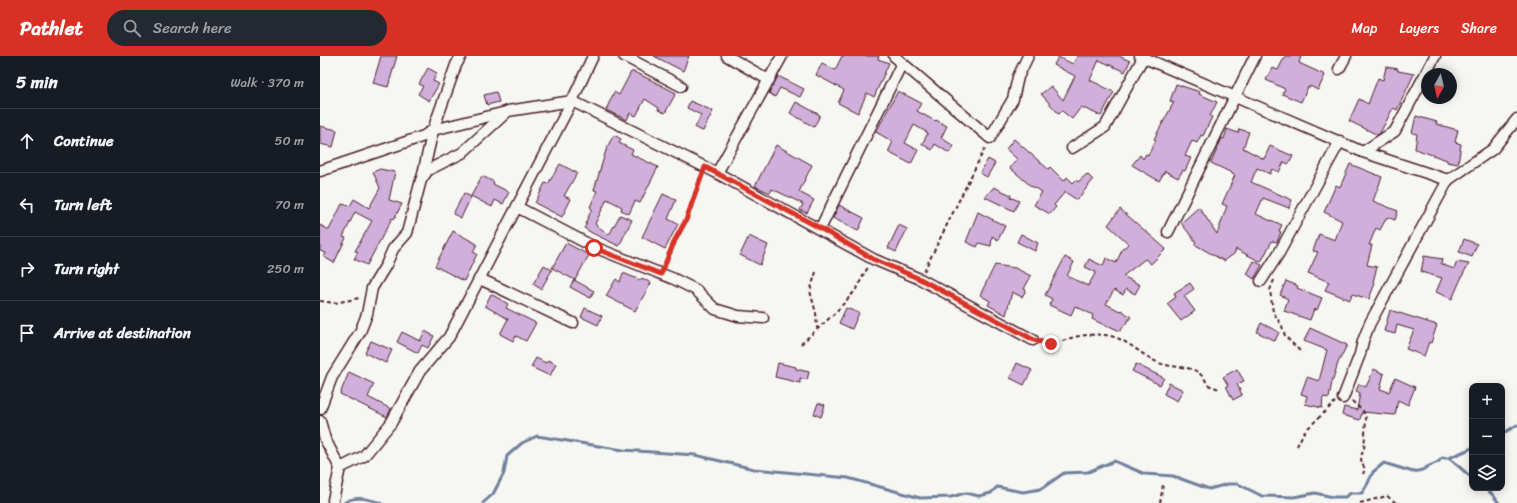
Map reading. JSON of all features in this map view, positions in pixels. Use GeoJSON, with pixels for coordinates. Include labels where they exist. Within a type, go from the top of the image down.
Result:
{"type":"FeatureCollection","features":[{"type":"Feature","properties":{"kind":"street"},"geometry":{"type":"LineString","coordinates":[[340,468],[364,456],[391,423],[420,371],[449,337],[572,101],[593,56]]}},
{"type":"Feature","properties":{"kind":"street"},"geometry":{"type":"LineString","coordinates":[[624,56],[681,86]]}},
{"type":"Feature","properties":{"kind":"street"},"geometry":{"type":"LineString","coordinates":[[727,56],[769,80]]}},
{"type":"Feature","properties":{"kind":"street"},"geometry":{"type":"LineString","coordinates":[[717,173],[782,56]]}},
{"type":"Feature","properties":{"kind":"street"},"geometry":{"type":"LineString","coordinates":[[894,56],[990,138],[1013,99],[1018,77],[1028,56]]}},
{"type":"Feature","properties":{"kind":"street"},"geometry":{"type":"LineString","coordinates":[[1072,148],[1105,126],[1143,56],[1363,152],[1448,180]]}},
{"type":"Feature","properties":{"kind":"street"},"geometry":{"type":"LineString","coordinates":[[1168,232],[1255,56]]}},
{"type":"Feature","properties":{"kind":"street"},"geometry":{"type":"LineString","coordinates":[[1339,69],[1346,56]]}},
{"type":"Feature","properties":{"kind":"street"},"geometry":{"type":"LineString","coordinates":[[1363,152],[1395,131],[1435,56]]}},
{"type":"Feature","properties":{"kind":"street"},"geometry":{"type":"LineString","coordinates":[[320,409],[332,377],[360,332],[367,314],[372,288],[386,265],[393,249],[407,233],[433,130],[456,59]]}},
{"type":"Feature","properties":{"kind":"street"},"geometry":{"type":"LineString","coordinates":[[820,228],[902,64]]}},
{"type":"Feature","properties":{"kind":"street"},"geometry":{"type":"LineString","coordinates":[[320,171],[424,136],[433,130],[508,112],[572,101],[717,173],[820,228],[873,259],[920,279],[1034,340]]}},
{"type":"Feature","properties":{"kind":"street"},"geometry":{"type":"LineString","coordinates":[[421,180],[428,170],[462,153],[508,112]]}},
{"type":"Feature","properties":{"kind":"street"},"geometry":{"type":"LineString","coordinates":[[1344,394],[1360,354],[1370,323],[1448,180],[1493,149],[1517,119]]}},
{"type":"Feature","properties":{"kind":"street"},"geometry":{"type":"LineString","coordinates":[[1261,281],[1279,253],[1340,141]]}},
{"type":"Feature","properties":{"kind":"street"},"geometry":{"type":"LineString","coordinates":[[517,207],[594,248],[661,274],[696,290],[715,308],[738,316],[763,318]]}},
{"type":"Feature","properties":{"kind":"street"},"geometry":{"type":"LineString","coordinates":[[480,279],[573,323]]}},
{"type":"Feature","properties":{"kind":"street"},"geometry":{"type":"LineString","coordinates":[[320,420],[325,439],[340,468],[333,500]]}},
{"type":"Feature","properties":{"kind":"path"},"geometry":{"type":"LineString","coordinates":[[920,279],[990,138]]}},
{"type":"Feature","properties":{"kind":"path"},"geometry":{"type":"LineString","coordinates":[[661,274],[675,240],[686,220],[705,167]]}},
{"type":"Feature","properties":{"kind":"path"},"geometry":{"type":"LineString","coordinates":[[801,344],[835,313],[855,291],[873,259]]}},
{"type":"Feature","properties":{"kind":"path"},"geometry":{"type":"LineString","coordinates":[[816,272],[810,291],[816,313],[817,328]]}},
{"type":"Feature","properties":{"kind":"path"},"geometry":{"type":"LineString","coordinates":[[1277,274],[1270,290],[1273,312],[1282,326],[1285,336],[1302,353]]}},
{"type":"Feature","properties":{"kind":"path"},"geometry":{"type":"LineString","coordinates":[[320,301],[335,303],[371,296]]}},
{"type":"Feature","properties":{"kind":"path"},"geometry":{"type":"LineString","coordinates":[[1034,340],[1051,344],[1075,337],[1104,334],[1117,337],[1158,362],[1174,367],[1194,369],[1203,376],[1208,385],[1219,389]]}},
{"type":"Feature","properties":{"kind":"path"},"geometry":{"type":"LineString","coordinates":[[1297,446],[1304,432],[1312,422],[1344,394],[1363,411],[1366,418],[1364,450],[1361,454],[1361,462],[1365,469],[1363,474]]}},
{"type":"Feature","properties":{"kind":"path"},"geometry":{"type":"LineString","coordinates":[[1160,503],[1164,485]]}},
{"type":"Feature","properties":{"kind":"path"},"geometry":{"type":"LineString","coordinates":[[1360,503],[1387,496],[1396,503]]}},
{"type":"Feature","properties":{"kind":"building"},"geometry":{"type":"Polygon","coordinates":[[[381,56],[397,56],[388,87],[373,83],[381,56]]]}},
{"type":"Feature","properties":{"kind":"building"},"geometry":{"type":"Polygon","coordinates":[[[654,56],[689,56],[683,71],[654,56]]]}},
{"type":"Feature","properties":{"kind":"building"},"geometry":{"type":"Polygon","coordinates":[[[842,56],[879,56],[878,59],[889,63],[874,97],[867,93],[858,113],[838,103],[844,90],[816,75],[822,63],[835,70],[842,56]]]}},
{"type":"Feature","properties":{"kind":"building"},"geometry":{"type":"Polygon","coordinates":[[[1077,56],[1119,56],[1130,61],[1125,72],[1099,60],[1090,80],[1114,92],[1101,116],[1081,107],[1072,119],[1062,111],[1059,114],[1041,94],[1051,86],[1063,100],[1075,76],[1054,65],[1058,57],[1073,64],[1077,56]]]}},
{"type":"Feature","properties":{"kind":"building"},"geometry":{"type":"Polygon","coordinates":[[[1285,56],[1301,56],[1299,63],[1325,75],[1318,90],[1310,86],[1309,88],[1308,87],[1301,102],[1282,94],[1285,89],[1266,80],[1272,68],[1278,70],[1285,56]]]}},
{"type":"Feature","properties":{"kind":"building"},"geometry":{"type":"Polygon","coordinates":[[[1386,67],[1414,74],[1397,110],[1393,108],[1378,135],[1349,121],[1359,99],[1368,104],[1378,78],[1383,80],[1386,67]]]}},
{"type":"Feature","properties":{"kind":"building"},"geometry":{"type":"Polygon","coordinates":[[[428,68],[437,73],[433,81],[439,84],[429,101],[418,94],[423,86],[419,84],[428,68]]]}},
{"type":"Feature","properties":{"kind":"building"},"geometry":{"type":"Polygon","coordinates":[[[631,72],[649,79],[676,93],[665,113],[658,110],[659,108],[645,99],[636,116],[630,113],[627,120],[606,110],[614,92],[619,95],[631,72]]]}},
{"type":"Feature","properties":{"kind":"building"},"geometry":{"type":"Polygon","coordinates":[[[778,76],[804,89],[800,97],[780,88],[775,97],[769,93],[778,76]]]}},
{"type":"Feature","properties":{"kind":"building"},"geometry":{"type":"Polygon","coordinates":[[[1176,84],[1200,92],[1199,94],[1217,102],[1203,136],[1201,135],[1197,143],[1192,141],[1185,156],[1191,158],[1185,171],[1183,170],[1178,178],[1165,171],[1159,181],[1132,165],[1140,155],[1143,159],[1146,154],[1148,155],[1156,140],[1154,139],[1174,102],[1170,101],[1176,84]]]}},
{"type":"Feature","properties":{"kind":"building"},"geometry":{"type":"Polygon","coordinates":[[[898,91],[921,103],[917,111],[947,126],[941,138],[954,146],[949,153],[935,144],[932,150],[922,144],[928,133],[914,125],[905,143],[918,150],[911,164],[888,152],[893,142],[876,132],[898,91]]]}},
{"type":"Feature","properties":{"kind":"building"},"geometry":{"type":"Polygon","coordinates":[[[496,92],[499,102],[487,105],[484,95],[496,92]]]}},
{"type":"Feature","properties":{"kind":"building"},"geometry":{"type":"Polygon","coordinates":[[[690,101],[713,111],[703,131],[695,128],[701,115],[687,108],[690,101]]]}},
{"type":"Feature","properties":{"kind":"building"},"geometry":{"type":"Polygon","coordinates":[[[796,102],[820,115],[814,127],[790,113],[796,102]]]}},
{"type":"Feature","properties":{"kind":"building"},"geometry":{"type":"Polygon","coordinates":[[[1416,116],[1437,122],[1436,124],[1458,130],[1455,142],[1461,144],[1458,164],[1447,162],[1447,160],[1415,149],[1417,134],[1412,133],[1416,116]]]}},
{"type":"Feature","properties":{"kind":"building"},"geometry":{"type":"Polygon","coordinates":[[[320,126],[337,130],[333,147],[320,144],[320,126]]]}},
{"type":"Feature","properties":{"kind":"building"},"geometry":{"type":"Polygon","coordinates":[[[1227,129],[1238,133],[1239,129],[1249,132],[1243,148],[1264,159],[1270,146],[1293,156],[1289,164],[1284,162],[1279,172],[1272,169],[1270,174],[1257,168],[1251,182],[1292,200],[1289,208],[1263,198],[1256,214],[1282,225],[1277,242],[1272,241],[1261,262],[1236,249],[1234,254],[1224,261],[1194,244],[1196,242],[1181,223],[1199,207],[1217,234],[1227,206],[1222,204],[1235,175],[1211,163],[1222,138],[1224,139],[1227,129]]]}},
{"type":"Feature","properties":{"kind":"building"},"geometry":{"type":"Polygon","coordinates":[[[614,135],[621,139],[619,143],[633,150],[631,154],[658,167],[640,203],[635,201],[629,214],[621,210],[622,207],[607,199],[595,224],[609,235],[620,215],[632,220],[619,246],[584,228],[587,224],[585,224],[592,209],[590,207],[597,191],[594,190],[607,147],[614,135]]]}},
{"type":"Feature","properties":{"kind":"building"},"geometry":{"type":"Polygon","coordinates":[[[1014,139],[1048,169],[1050,167],[1064,181],[1067,177],[1073,183],[1076,180],[1078,182],[1087,174],[1093,180],[1077,200],[1065,192],[1054,205],[1056,207],[1050,214],[1034,205],[1042,192],[1031,186],[1010,168],[1017,159],[1006,149],[1014,139]]]}},
{"type":"Feature","properties":{"kind":"building"},"geometry":{"type":"Polygon","coordinates":[[[776,145],[812,165],[799,192],[814,200],[807,213],[800,210],[803,204],[772,189],[770,193],[755,186],[776,145]]]}},
{"type":"Feature","properties":{"kind":"building"},"geometry":{"type":"Polygon","coordinates":[[[988,159],[995,163],[987,177],[980,173],[988,159]]]}},
{"type":"Feature","properties":{"kind":"building"},"geometry":{"type":"Polygon","coordinates":[[[560,164],[577,173],[564,196],[571,199],[562,217],[535,203],[545,183],[548,184],[560,164]]]}},
{"type":"Feature","properties":{"kind":"building"},"geometry":{"type":"Polygon","coordinates":[[[1350,164],[1382,177],[1373,201],[1398,211],[1395,220],[1387,217],[1380,230],[1376,228],[1369,245],[1372,245],[1367,265],[1377,267],[1373,282],[1375,283],[1369,299],[1352,294],[1350,300],[1325,290],[1329,282],[1308,273],[1318,252],[1313,251],[1319,234],[1335,240],[1342,221],[1324,212],[1336,185],[1340,187],[1350,164]]]}},
{"type":"Feature","properties":{"kind":"building"},"geometry":{"type":"Polygon","coordinates":[[[380,169],[395,172],[389,200],[402,204],[394,219],[392,218],[367,265],[354,259],[358,252],[355,251],[372,221],[355,212],[343,237],[346,238],[334,263],[324,257],[326,253],[320,251],[320,225],[329,230],[342,204],[350,206],[354,199],[369,208],[380,188],[373,172],[380,169]]]}},
{"type":"Feature","properties":{"kind":"building"},"geometry":{"type":"Polygon","coordinates":[[[482,176],[494,182],[493,184],[509,192],[503,204],[495,200],[492,207],[471,196],[482,176]]]}},
{"type":"Feature","properties":{"kind":"building"},"geometry":{"type":"Polygon","coordinates":[[[994,187],[1011,195],[1010,197],[1019,201],[1014,211],[985,197],[994,187]]]}},
{"type":"Feature","properties":{"kind":"building"},"geometry":{"type":"Polygon","coordinates":[[[464,193],[471,197],[461,218],[453,214],[464,193]]]}},
{"type":"Feature","properties":{"kind":"building"},"geometry":{"type":"Polygon","coordinates":[[[663,194],[676,200],[668,219],[678,224],[665,249],[642,237],[663,194]]]}},
{"type":"Feature","properties":{"kind":"building"},"geometry":{"type":"Polygon","coordinates":[[[839,205],[864,218],[858,231],[833,218],[839,205]]]}},
{"type":"Feature","properties":{"kind":"building"},"geometry":{"type":"Polygon","coordinates":[[[1120,209],[1166,249],[1151,264],[1145,259],[1123,276],[1140,285],[1135,294],[1126,289],[1123,295],[1114,290],[1106,304],[1120,311],[1121,310],[1131,317],[1120,331],[1092,319],[1093,315],[1075,306],[1071,315],[1049,305],[1052,299],[1045,295],[1065,257],[1074,262],[1067,276],[1088,286],[1096,272],[1085,267],[1089,259],[1103,266],[1106,258],[1116,263],[1123,248],[1129,244],[1108,225],[1120,209]]]}},
{"type":"Feature","properties":{"kind":"building"},"geometry":{"type":"Polygon","coordinates":[[[978,212],[1005,226],[998,240],[992,236],[991,246],[979,243],[977,247],[966,242],[978,212]]]}},
{"type":"Feature","properties":{"kind":"building"},"geometry":{"type":"Polygon","coordinates":[[[899,225],[907,229],[896,252],[888,248],[899,225]]]}},
{"type":"Feature","properties":{"kind":"building"},"geometry":{"type":"Polygon","coordinates":[[[453,231],[477,244],[473,252],[477,254],[464,281],[435,266],[453,231]]]}},
{"type":"Feature","properties":{"kind":"building"},"geometry":{"type":"Polygon","coordinates":[[[1021,234],[1038,243],[1035,251],[1017,242],[1021,234]]]}},
{"type":"Feature","properties":{"kind":"building"},"geometry":{"type":"Polygon","coordinates":[[[749,236],[768,245],[760,265],[740,255],[749,236]]]}},
{"type":"Feature","properties":{"kind":"building"},"geometry":{"type":"Polygon","coordinates":[[[1464,239],[1477,244],[1472,257],[1459,252],[1464,239]]]}},
{"type":"Feature","properties":{"kind":"building"},"geometry":{"type":"Polygon","coordinates":[[[566,243],[589,255],[575,280],[552,268],[566,243]]]}},
{"type":"Feature","properties":{"kind":"building"},"geometry":{"type":"Polygon","coordinates":[[[1424,256],[1442,259],[1441,264],[1454,269],[1457,262],[1469,264],[1452,299],[1436,292],[1442,278],[1421,272],[1424,256]]]}},
{"type":"Feature","properties":{"kind":"building"},"geometry":{"type":"Polygon","coordinates":[[[1254,261],[1262,265],[1254,279],[1247,274],[1254,261]]]}},
{"type":"Feature","properties":{"kind":"building"},"geometry":{"type":"Polygon","coordinates":[[[544,265],[552,270],[541,289],[533,284],[544,265]]]}},
{"type":"Feature","properties":{"kind":"building"},"geometry":{"type":"Polygon","coordinates":[[[995,265],[1015,268],[1031,276],[1024,289],[1026,290],[1022,297],[1012,292],[1006,315],[988,305],[990,301],[980,295],[995,265]]]}},
{"type":"Feature","properties":{"kind":"building"},"geometry":{"type":"Polygon","coordinates":[[[623,273],[640,280],[642,278],[651,283],[635,311],[606,296],[616,279],[620,282],[623,273]]]}},
{"type":"Feature","properties":{"kind":"building"},"geometry":{"type":"Polygon","coordinates":[[[574,280],[594,291],[590,298],[570,287],[574,280]]]}},
{"type":"Feature","properties":{"kind":"building"},"geometry":{"type":"Polygon","coordinates":[[[1286,281],[1298,286],[1297,288],[1322,298],[1317,310],[1314,309],[1310,320],[1284,311],[1288,299],[1280,295],[1286,281]]]}},
{"type":"Feature","properties":{"kind":"building"},"geometry":{"type":"Polygon","coordinates":[[[1190,283],[1194,289],[1184,296],[1195,311],[1181,321],[1167,304],[1176,297],[1174,293],[1190,283]]]}},
{"type":"Feature","properties":{"kind":"building"},"geometry":{"type":"Polygon","coordinates":[[[491,294],[508,304],[506,308],[536,323],[526,341],[516,336],[513,341],[500,334],[508,319],[485,306],[491,294]]]}},
{"type":"Feature","properties":{"kind":"building"},"geometry":{"type":"Polygon","coordinates":[[[585,308],[602,316],[598,325],[581,317],[585,308]]]}},
{"type":"Feature","properties":{"kind":"building"},"geometry":{"type":"Polygon","coordinates":[[[846,308],[859,313],[852,329],[839,323],[846,308]]]}},
{"type":"Feature","properties":{"kind":"building"},"geometry":{"type":"Polygon","coordinates":[[[1390,310],[1437,325],[1431,343],[1429,342],[1424,356],[1406,349],[1414,330],[1397,325],[1395,334],[1384,331],[1390,310]]]}},
{"type":"Feature","properties":{"kind":"building"},"geometry":{"type":"Polygon","coordinates":[[[1261,323],[1279,332],[1275,341],[1257,332],[1261,323]]]}},
{"type":"Feature","properties":{"kind":"building"},"geometry":{"type":"Polygon","coordinates":[[[1310,328],[1347,345],[1338,363],[1329,398],[1323,397],[1322,408],[1305,404],[1307,396],[1301,394],[1307,377],[1319,381],[1327,350],[1304,341],[1310,328]]]}},
{"type":"Feature","properties":{"kind":"building"},"geometry":{"type":"Polygon","coordinates":[[[425,331],[434,336],[428,348],[422,345],[418,353],[397,342],[402,332],[420,341],[425,331]]]}},
{"type":"Feature","properties":{"kind":"building"},"geometry":{"type":"Polygon","coordinates":[[[371,341],[392,350],[386,363],[365,353],[371,341]]]}},
{"type":"Feature","properties":{"kind":"building"},"geometry":{"type":"Polygon","coordinates":[[[536,358],[546,363],[548,360],[556,364],[550,376],[531,367],[536,358]]]}},
{"type":"Feature","properties":{"kind":"building"},"geometry":{"type":"Polygon","coordinates":[[[778,363],[809,372],[807,380],[800,378],[800,383],[775,377],[778,363]]]}},
{"type":"Feature","properties":{"kind":"building"},"geometry":{"type":"Polygon","coordinates":[[[1017,363],[1032,370],[1024,385],[1010,378],[1017,363]]]}},
{"type":"Feature","properties":{"kind":"building"},"geometry":{"type":"Polygon","coordinates":[[[1136,364],[1164,378],[1160,385],[1132,371],[1136,364]]]}},
{"type":"Feature","properties":{"kind":"building"},"geometry":{"type":"Polygon","coordinates":[[[1237,369],[1244,381],[1237,384],[1242,395],[1233,400],[1226,386],[1228,385],[1223,377],[1237,369]]]}},
{"type":"Feature","properties":{"kind":"building"},"geometry":{"type":"Polygon","coordinates":[[[1374,369],[1384,374],[1380,389],[1389,392],[1395,378],[1415,387],[1408,405],[1398,400],[1395,415],[1362,412],[1360,420],[1342,415],[1344,407],[1357,410],[1360,393],[1356,391],[1359,384],[1366,387],[1374,369]]]}},
{"type":"Feature","properties":{"kind":"building"},"geometry":{"type":"Polygon","coordinates":[[[349,372],[374,384],[368,397],[391,409],[387,417],[340,394],[349,372]]]}},
{"type":"Feature","properties":{"kind":"building"},"geometry":{"type":"Polygon","coordinates":[[[1169,383],[1183,390],[1177,401],[1164,394],[1169,383]]]}},
{"type":"Feature","properties":{"kind":"building"},"geometry":{"type":"Polygon","coordinates":[[[818,403],[825,405],[821,417],[814,414],[818,403]]]}},
{"type":"Feature","properties":{"kind":"waterway"},"geometry":{"type":"LineString","coordinates":[[1505,432],[1517,425]]}},
{"type":"Feature","properties":{"kind":"waterway"},"geometry":{"type":"LineString","coordinates":[[483,503],[493,494],[504,473],[507,456],[522,443],[537,436],[623,450],[695,455],[754,469],[848,478],[920,498],[951,497],[965,493],[979,496],[991,493],[997,487],[1023,492],[1041,489],[1064,473],[1088,472],[1114,461],[1145,474],[1173,476],[1209,489],[1228,484],[1238,484],[1262,496],[1294,497],[1315,493],[1333,497],[1345,497],[1351,493],[1362,493],[1373,472],[1384,463],[1413,472],[1422,470],[1438,462],[1442,458],[1449,458],[1469,475]]}},
{"type":"Feature","properties":{"kind":"waterway"},"geometry":{"type":"LineString","coordinates":[[1449,458],[1469,449]]}},
{"type":"Feature","properties":{"kind":"waterway"},"geometry":{"type":"LineString","coordinates":[[1488,491],[1499,503]]}},
{"type":"Feature","properties":{"kind":"waterway"},"geometry":{"type":"LineString","coordinates":[[344,503],[357,498],[381,503]]}},
{"type":"Feature","properties":{"kind":"route"},"geometry":{"type":"LineString","coordinates":[[594,248],[661,274],[675,240],[686,220],[705,167],[820,228],[873,259],[920,279],[1034,340],[1051,344]]}}]}
